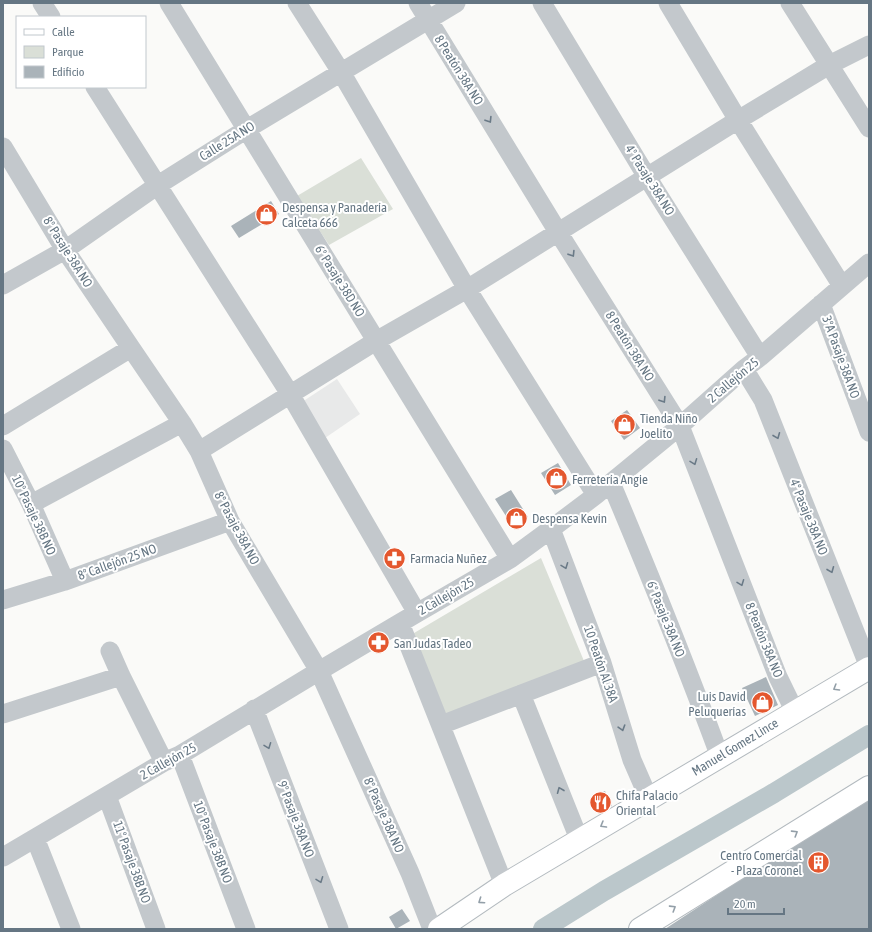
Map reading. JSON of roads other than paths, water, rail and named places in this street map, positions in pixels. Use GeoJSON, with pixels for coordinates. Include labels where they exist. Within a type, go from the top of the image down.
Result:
{"type":"FeatureCollection","features":[{"type":"Feature","properties":{"kind":"main road","name":"Manuel Gomez Lince"},"geometry":{"type":"LineString","coordinates":[[439,929],[504,885],[579,839],[869,668]]}},
{"type":"Feature","properties":{"kind":"main road"},"geometry":{"type":"LineString","coordinates":[[640,929],[869,787]]}},
{"type":"Feature","properties":{"kind":"street"},"geometry":{"type":"LineString","coordinates":[[42,3],[50,16]]}},
{"type":"Feature","properties":{"kind":"street","name":"6° Pasaje 38D NO"},"geometry":{"type":"LineString","coordinates":[[169,3],[510,559]]}},
{"type":"Feature","properties":{"kind":"street"},"geometry":{"type":"LineString","coordinates":[[297,3],[341,72],[467,288],[596,495]]}},
{"type":"Feature","properties":{"kind":"street","name":"8 Peatón 38A NO"},"geometry":{"type":"LineString","coordinates":[[418,3],[558,232],[680,426],[778,677],[795,712]]}},
{"type":"Feature","properties":{"kind":"street","name":"Calle 25A NO"},"geometry":{"type":"LineString","coordinates":[[3,285],[65,250],[158,185],[246,129],[456,3]]}},
{"type":"Feature","properties":{"kind":"street","name":"4° Pasaje 38A NO"},"geometry":{"type":"LineString","coordinates":[[542,3],[647,177],[760,357]]}},
{"type":"Feature","properties":{"kind":"street"},"geometry":{"type":"LineString","coordinates":[[668,3],[738,120],[842,286]]}},
{"type":"Feature","properties":{"kind":"street"},"geometry":{"type":"LineString","coordinates":[[790,3],[869,128]]}},
{"type":"Feature","properties":{"kind":"street"},"geometry":{"type":"LineString","coordinates":[[199,451],[376,340],[467,288],[828,65],[869,45]]}},
{"type":"Feature","properties":{"kind":"street"},"geometry":{"type":"LineString","coordinates":[[97,88],[290,394],[417,612]]}},
{"type":"Feature","properties":{"kind":"street","name":"8° Pasaje 38A NO"},"geometry":{"type":"LineString","coordinates":[[3,147],[65,250],[182,423],[199,451],[230,521],[319,671],[410,873],[432,929]]}},
{"type":"Feature","properties":{"kind":"street","name":"2 Callejón 25"},"geometry":{"type":"LineString","coordinates":[[3,857],[172,759],[417,612],[510,559],[611,483],[680,426],[744,369],[869,263]]}},
{"type":"Feature","properties":{"kind":"street","name":"3°A Pasaje 38A NO"},"geometry":{"type":"LineString","coordinates":[[821,304],[869,432]]}},
{"type":"Feature","properties":{"kind":"street"},"geometry":{"type":"LineString","coordinates":[[3,426],[130,348]]}},
{"type":"Feature","properties":{"kind":"street","name":"4° Pasaje 38A NO"},"geometry":{"type":"LineString","coordinates":[[744,369],[763,400],[869,668]]}},
{"type":"Feature","properties":{"kind":"street"},"geometry":{"type":"LineString","coordinates":[[31,504],[182,423]]}},
{"type":"Feature","properties":{"kind":"street","name":"10° Pasaje 38B NO"},"geometry":{"type":"LineString","coordinates":[[3,449],[31,504],[64,581]]}},
{"type":"Feature","properties":{"kind":"street","name":"6° Pasaje 38A NO"},"geometry":{"type":"LineString","coordinates":[[611,483],[707,721],[720,757]]}},
{"type":"Feature","properties":{"kind":"street","name":"8° Callejón 25 NO"},"geometry":{"type":"LineString","coordinates":[[3,600],[64,581],[230,521]]}},
{"type":"Feature","properties":{"kind":"street","name":"10 Peatón Al 38A"},"geometry":{"type":"LineString","coordinates":[[551,529],[602,663],[632,760],[649,799]]}},
{"type":"Feature","properties":{"kind":"street"},"geometry":{"type":"LineString","coordinates":[[400,623],[504,885]]}},
{"type":"Feature","properties":{"kind":"street","name":"10° Pasaje 38B NO"},"geometry":{"type":"LineString","coordinates":[[110,651],[121,676],[172,759],[246,929]]}},
{"type":"Feature","properties":{"kind":"street"},"geometry":{"type":"LineString","coordinates":[[441,725],[602,663]]}},
{"type":"Feature","properties":{"kind":"street"},"geometry":{"type":"LineString","coordinates":[[3,714],[121,676]]}},
{"type":"Feature","properties":{"kind":"street"},"geometry":{"type":"LineString","coordinates":[[521,694],[579,839]]}},
{"type":"Feature","properties":{"kind":"street","name":"9° Pasaje 38A NO"},"geometry":{"type":"LineString","coordinates":[[254,709],[339,929]]}},
{"type":"Feature","properties":{"kind":"street","name":"11° Pasaje 38B NO"},"geometry":{"type":"LineString","coordinates":[[107,796],[156,929]]}},
{"type":"Feature","properties":{"kind":"street"},"geometry":{"type":"LineString","coordinates":[[35,838],[71,929]]}},
{"type":"Feature","properties":{"kind":"waterway"},"geometry":{"type":"LineString","coordinates":[[543,929],[604,891],[774,793],[869,735]]}},
{"type":"Feature","properties":{"kind":"place","name":"Despensa y Panadería Calceta 666"},"geometry":{"type":"Point","coordinates":[267,214]}},
{"type":"Feature","properties":{"kind":"place","name":"Tienda Niño Joelito"},"geometry":{"type":"Point","coordinates":[625,425]}},
{"type":"Feature","properties":{"kind":"place","name":"Ferretería Angie"},"geometry":{"type":"Point","coordinates":[556,479]}},
{"type":"Feature","properties":{"kind":"place","name":"Despensa Kevin"},"geometry":{"type":"Point","coordinates":[516,518]}},
{"type":"Feature","properties":{"kind":"place","name":"Farmacia Nuñez"},"geometry":{"type":"Point","coordinates":[394,558]}},
{"type":"Feature","properties":{"kind":"place","name":"San Judas Tadeo"},"geometry":{"type":"Point","coordinates":[378,643]}},
{"type":"Feature","properties":{"kind":"place","name":"Luis David Peluquerías"},"geometry":{"type":"Point","coordinates":[762,703]}},
{"type":"Feature","properties":{"kind":"place","name":"Chifa Palacio Oriental"},"geometry":{"type":"Point","coordinates":[601,802]}},
{"type":"Feature","properties":{"kind":"place","name":"Centro Comercial - Plaza Coronel"},"geometry":{"type":"Point","coordinates":[818,862]}}]}
